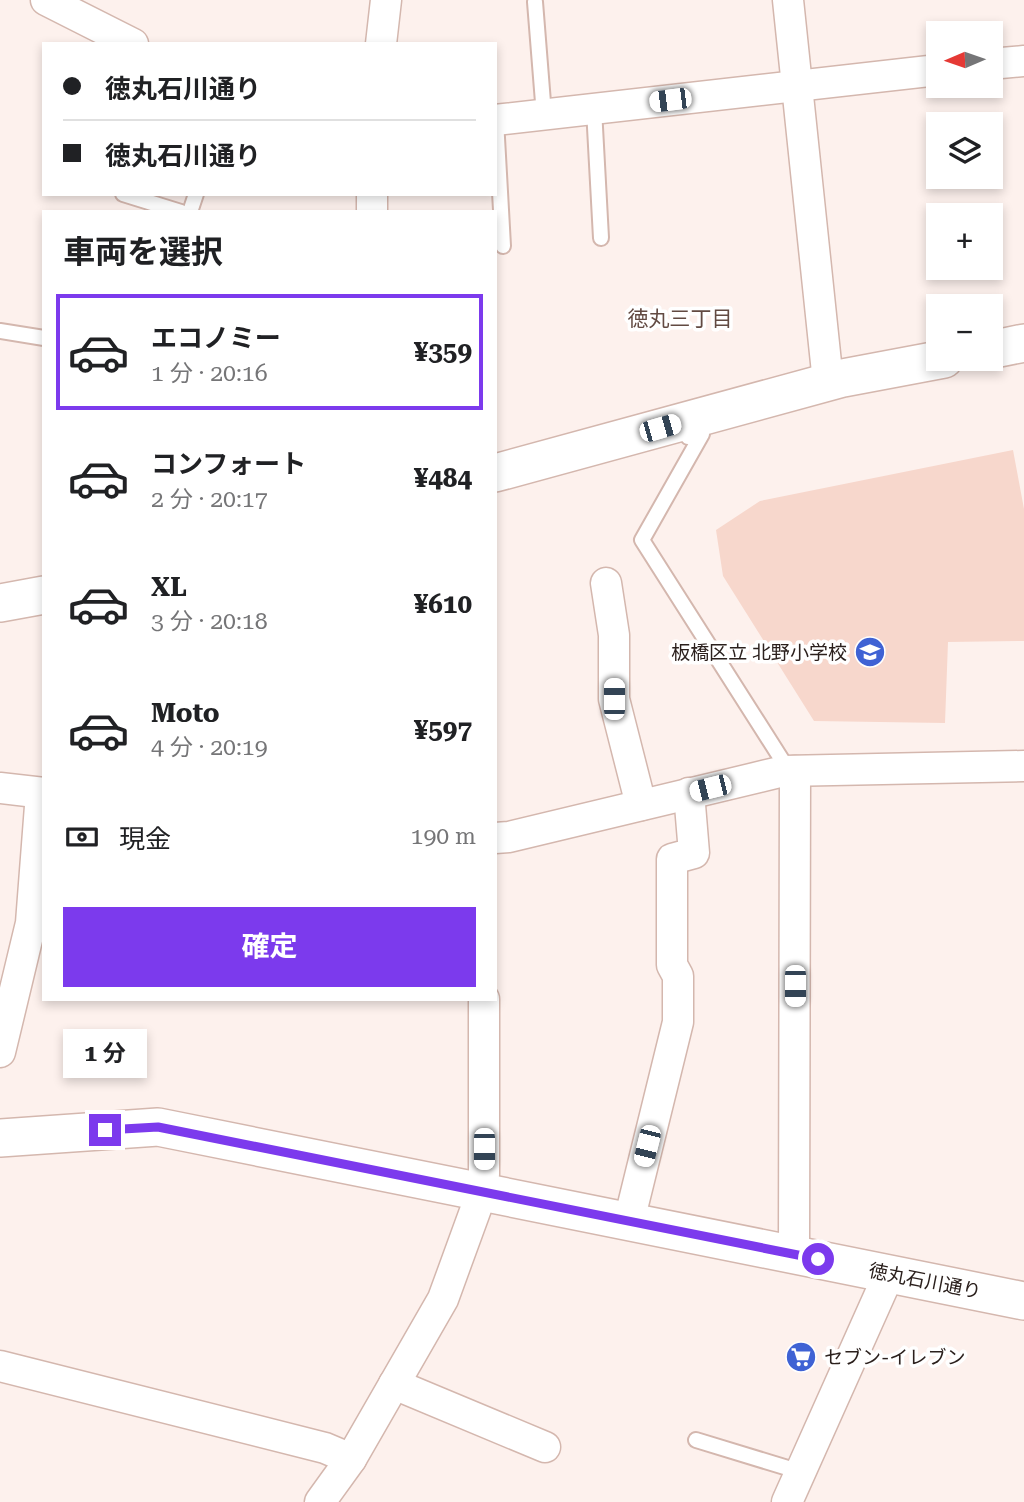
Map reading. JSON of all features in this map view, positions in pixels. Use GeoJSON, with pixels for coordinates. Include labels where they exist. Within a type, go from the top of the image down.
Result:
{"type":"FeatureCollection","features":[{"type":"Feature","properties":{"kind":"street"},"geometry":{"type":"LineString","coordinates":[[46,0],[118,40]]}},
{"type":"Feature","properties":{"kind":"street"},"geometry":{"type":"LineString","coordinates":[[381,42],[386,0]]}},
{"type":"Feature","properties":{"kind":"street"},"geometry":{"type":"LineString","coordinates":[[788,0],[828,382]]}},
{"type":"Feature","properties":{"kind":"street"},"geometry":{"type":"LineString","coordinates":[[1003,63],[1024,61]]}},
{"type":"Feature","properties":{"kind":"street"},"geometry":{"type":"LineString","coordinates":[[497,120],[926,71]]}},
{"type":"Feature","properties":{"kind":"street"},"geometry":{"type":"LineString","coordinates":[[1003,347],[1024,343]]}},
{"type":"Feature","properties":{"kind":"street"},"geometry":{"type":"LineString","coordinates":[[497,473],[667,437],[828,382],[926,363]]}},
{"type":"Feature","properties":{"kind":"street"},"geometry":{"type":"LineString","coordinates":[[606,583],[614,635],[614,699],[641,804]]}},
{"type":"Feature","properties":{"kind":"street"},"geometry":{"type":"LineString","coordinates":[[0,603],[42,595]]}},
{"type":"Feature","properties":{"kind":"street"},"geometry":{"type":"LineString","coordinates":[[497,838],[790,771],[1024,766]]}},
{"type":"Feature","properties":{"kind":"street"},"geometry":{"type":"LineString","coordinates":[[790,771],[794,1254]]}},
{"type":"Feature","properties":{"kind":"street"},"geometry":{"type":"LineString","coordinates":[[0,788],[42,793],[31,923],[0,1052]]}},
{"type":"Feature","properties":{"kind":"street"},"geometry":{"type":"LineString","coordinates":[[629,1221],[678,1022],[678,976],[673,965],[672,859],[694,853],[690,793]]}},
{"type":"Feature","properties":{"kind":"street"},"geometry":{"type":"LineString","coordinates":[[320,1502],[351,1459],[443,1299],[482,1192],[484,1001]]}},
{"type":"Feature","properties":{"kind":"street","name":"徳丸石川通り"},"geometry":{"type":"LineString","coordinates":[[0,1138],[158,1127],[1024,1301]]}},
{"type":"Feature","properties":{"kind":"street"},"geometry":{"type":"LineString","coordinates":[[787,1502],[889,1274]]}},
{"type":"Feature","properties":{"kind":"street"},"geometry":{"type":"LineString","coordinates":[[0,1366],[325,1448],[351,1459]]}},
{"type":"Feature","properties":{"kind":"street"},"geometry":{"type":"LineString","coordinates":[[394,1384],[545,1447]]}},
{"type":"Feature","properties":{"kind":"lane"},"geometry":{"type":"LineString","coordinates":[[535,2],[544,115]]}},
{"type":"Feature","properties":{"kind":"lane"},"geometry":{"type":"LineString","coordinates":[[593,109],[601,238]]}},
{"type":"Feature","properties":{"kind":"lane"},"geometry":{"type":"LineString","coordinates":[[497,138],[503,246]]}},
{"type":"Feature","properties":{"kind":"lane"},"geometry":{"type":"LineString","coordinates":[[129,196],[175,210]]}},
{"type":"Feature","properties":{"kind":"lane"},"geometry":{"type":"LineString","coordinates":[[0,331],[42,338]]}},
{"type":"Feature","properties":{"kind":"lane"},"geometry":{"type":"LineString","coordinates":[[667,437],[702,434],[642,540],[790,771]]}},
{"type":"Feature","properties":{"kind":"lane"},"geometry":{"type":"LineString","coordinates":[[695,1440],[801,1472]]}},
{"type":"Feature","properties":{"kind":"shaded area"},"geometry":{"type":"Polygon","coordinates":[[[1013,450],[1024,509],[1024,641],[948,642],[945,723],[814,721],[723,576],[716,530],[760,501],[1013,450]]]}},
{"type":"Feature","properties":{"kind":"place","name":"板橋区立 北野小学校"},"geometry":{"type":"Point","coordinates":[870,652]}},
{"type":"Feature","properties":{"kind":"place","name":"セブン-イレブン"},"geometry":{"type":"Point","coordinates":[801,1357]}},
{"type":"Feature","properties":{"kind":"district","name":"徳丸三丁目"},"geometry":{"type":"Point","coordinates":[680,319]}},
{"type":"Feature","properties":{"kind":"route"},"geometry":{"type":"LineString","coordinates":[[105,1130],[158,1127],[818,1259]]}}]}
